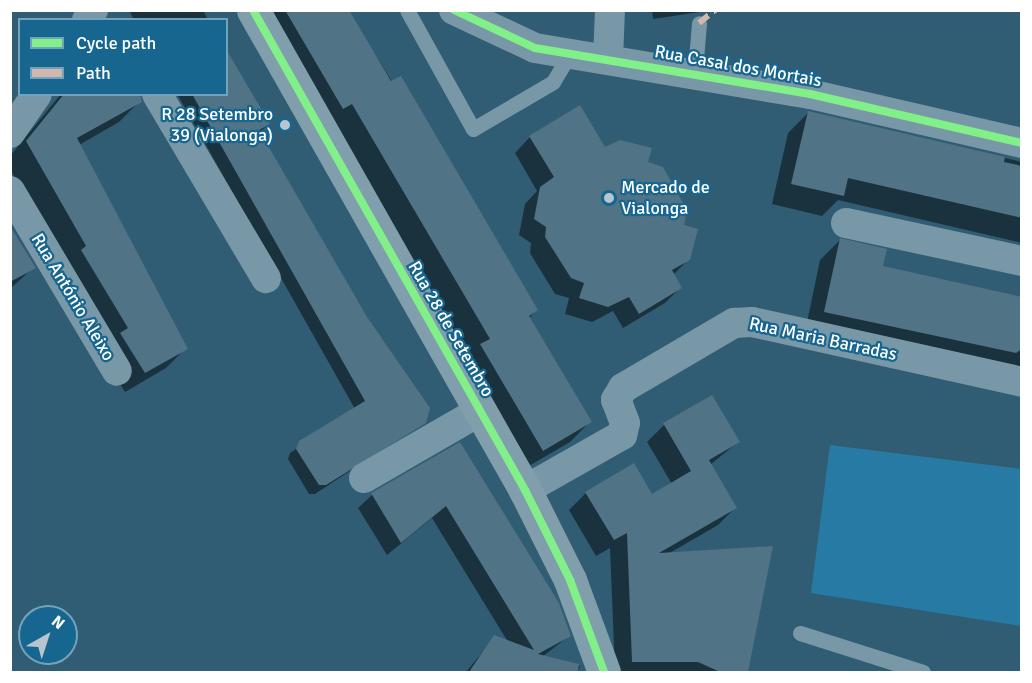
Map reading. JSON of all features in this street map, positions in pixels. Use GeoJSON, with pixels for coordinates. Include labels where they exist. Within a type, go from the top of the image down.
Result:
{"type":"FeatureCollection","features":[{"type":"Feature","properties":{"kind":"street","name":"Rua 28 de Setembro"},"geometry":{"type":"LineString","coordinates":[[253,10],[525,490],[570,580],[604,672]]}},
{"type":"Feature","properties":{"kind":"street","name":"Rua Casal dos Mortais"},"geometry":{"type":"LineString","coordinates":[[454,10],[519,44],[570,54],[695,71],[1022,143]]}},
{"type":"Feature","properties":{"kind":"street"},"geometry":{"type":"LineString","coordinates":[[608,58],[610,10]]}},
{"type":"Feature","properties":{"kind":"street"},"geometry":{"type":"LineString","coordinates":[[10,133],[35,96]]}},
{"type":"Feature","properties":{"kind":"street"},"geometry":{"type":"LineString","coordinates":[[158,96],[266,278]]}},
{"type":"Feature","properties":{"kind":"street","name":"Rua António Aleixo"},"geometry":{"type":"LineString","coordinates":[[10,191],[117,371]]}},
{"type":"Feature","properties":{"kind":"street"},"geometry":{"type":"LineString","coordinates":[[846,223],[1022,261]]}},
{"type":"Feature","properties":{"kind":"street","name":"Rua Maria Barradas"},"geometry":{"type":"LineString","coordinates":[[525,490],[622,435],[625,423],[616,400],[623,388],[734,323],[752,322],[1022,382]]}},
{"type":"Feature","properties":{"kind":"street"},"geometry":{"type":"LineString","coordinates":[[364,478],[480,411]]}},
{"type":"Feature","properties":{"kind":"lane"},"geometry":{"type":"LineString","coordinates":[[407,10],[473,129],[553,82],[570,54]]}},
{"type":"Feature","properties":{"kind":"lane"},"geometry":{"type":"LineString","coordinates":[[695,71],[699,23]]}},
{"type":"Feature","properties":{"kind":"lane"},"geometry":{"type":"LineString","coordinates":[[800,633],[923,672]]}},
{"type":"Feature","properties":{"kind":"shaded area"},"geometry":{"type":"Polygon","coordinates":[[[830,445],[1021,469],[1021,626],[811,593],[830,445]]]}},
{"type":"Feature","properties":{"kind":"building"},"geometry":{"type":"Polygon","coordinates":[[[285,10],[349,10],[391,81],[401,76],[538,310],[529,316],[592,422],[543,451],[480,344],[490,339],[352,104],[343,109],[285,10]]]}},
{"type":"Feature","properties":{"kind":"building"},"geometry":{"type":"Polygon","coordinates":[[[228,52],[270,124],[259,130],[367,317],[430,408],[426,423],[326,485],[319,485],[296,449],[299,441],[365,401],[193,96],[228,96],[228,52]]]}},
{"type":"Feature","properties":{"kind":"building"},"geometry":{"type":"Polygon","coordinates":[[[62,96],[140,96],[142,102],[77,138],[188,349],[145,373],[120,333],[128,328],[81,250],[86,246],[26,141],[62,96]]]}},
{"type":"Feature","properties":{"kind":"building","name":"Mercado de Vialonga"},"geometry":{"type":"Polygon","coordinates":[[[580,105],[605,147],[620,140],[652,148],[648,162],[663,167],[687,210],[684,225],[698,229],[690,260],[672,270],[682,288],[639,314],[629,297],[608,307],[579,298],[584,283],[571,278],[545,237],[546,227],[534,219],[540,187],[554,177],[529,136],[580,105]]]}},
{"type":"Feature","properties":{"kind":"building"},"geometry":{"type":"Polygon","coordinates":[[[808,111],[1005,157],[1004,162],[1022,166],[1022,218],[848,178],[844,196],[791,184],[808,111]]]}},
{"type":"Feature","properties":{"kind":"building"},"geometry":{"type":"Polygon","coordinates":[[[10,226],[36,268],[10,282],[10,226]]]}},
{"type":"Feature","properties":{"kind":"building"},"geometry":{"type":"Polygon","coordinates":[[[840,238],[887,249],[883,266],[1022,297],[1022,349],[1016,353],[824,312],[840,238]]]}},
{"type":"Feature","properties":{"kind":"building"},"geometry":{"type":"Polygon","coordinates":[[[712,395],[740,442],[709,460],[737,508],[659,553],[773,546],[748,672],[720,672],[698,662],[632,662],[627,533],[614,540],[585,492],[634,463],[652,494],[691,471],[663,423],[712,395]]]}},
{"type":"Feature","properties":{"kind":"building"},"geometry":{"type":"Polygon","coordinates":[[[460,442],[559,603],[571,636],[538,654],[579,664],[578,672],[469,672],[494,635],[534,650],[446,506],[401,543],[371,493],[460,442]]]}},
{"type":"Feature","properties":{"kind":"marked path"},"geometry":{"type":"LineString","coordinates":[[699,23],[715,10]]}},
{"type":"Feature","properties":{"kind":"cycle path"},"geometry":{"type":"LineString","coordinates":[[253,10],[525,490],[570,580],[604,672]]}},
{"type":"Feature","properties":{"kind":"cycle path"},"geometry":{"type":"LineString","coordinates":[[454,10],[535,48],[810,94],[1022,143]]}},
{"type":"Feature","properties":{"kind":"place","name":"R 28 Setembro 39 (Vialonga)"},"geometry":{"type":"Point","coordinates":[285,125]}},
{"type":"Feature","properties":{"kind":"place","name":"Mercado de Vialonga"},"geometry":{"type":"Point","coordinates":[609,198]}}]}
